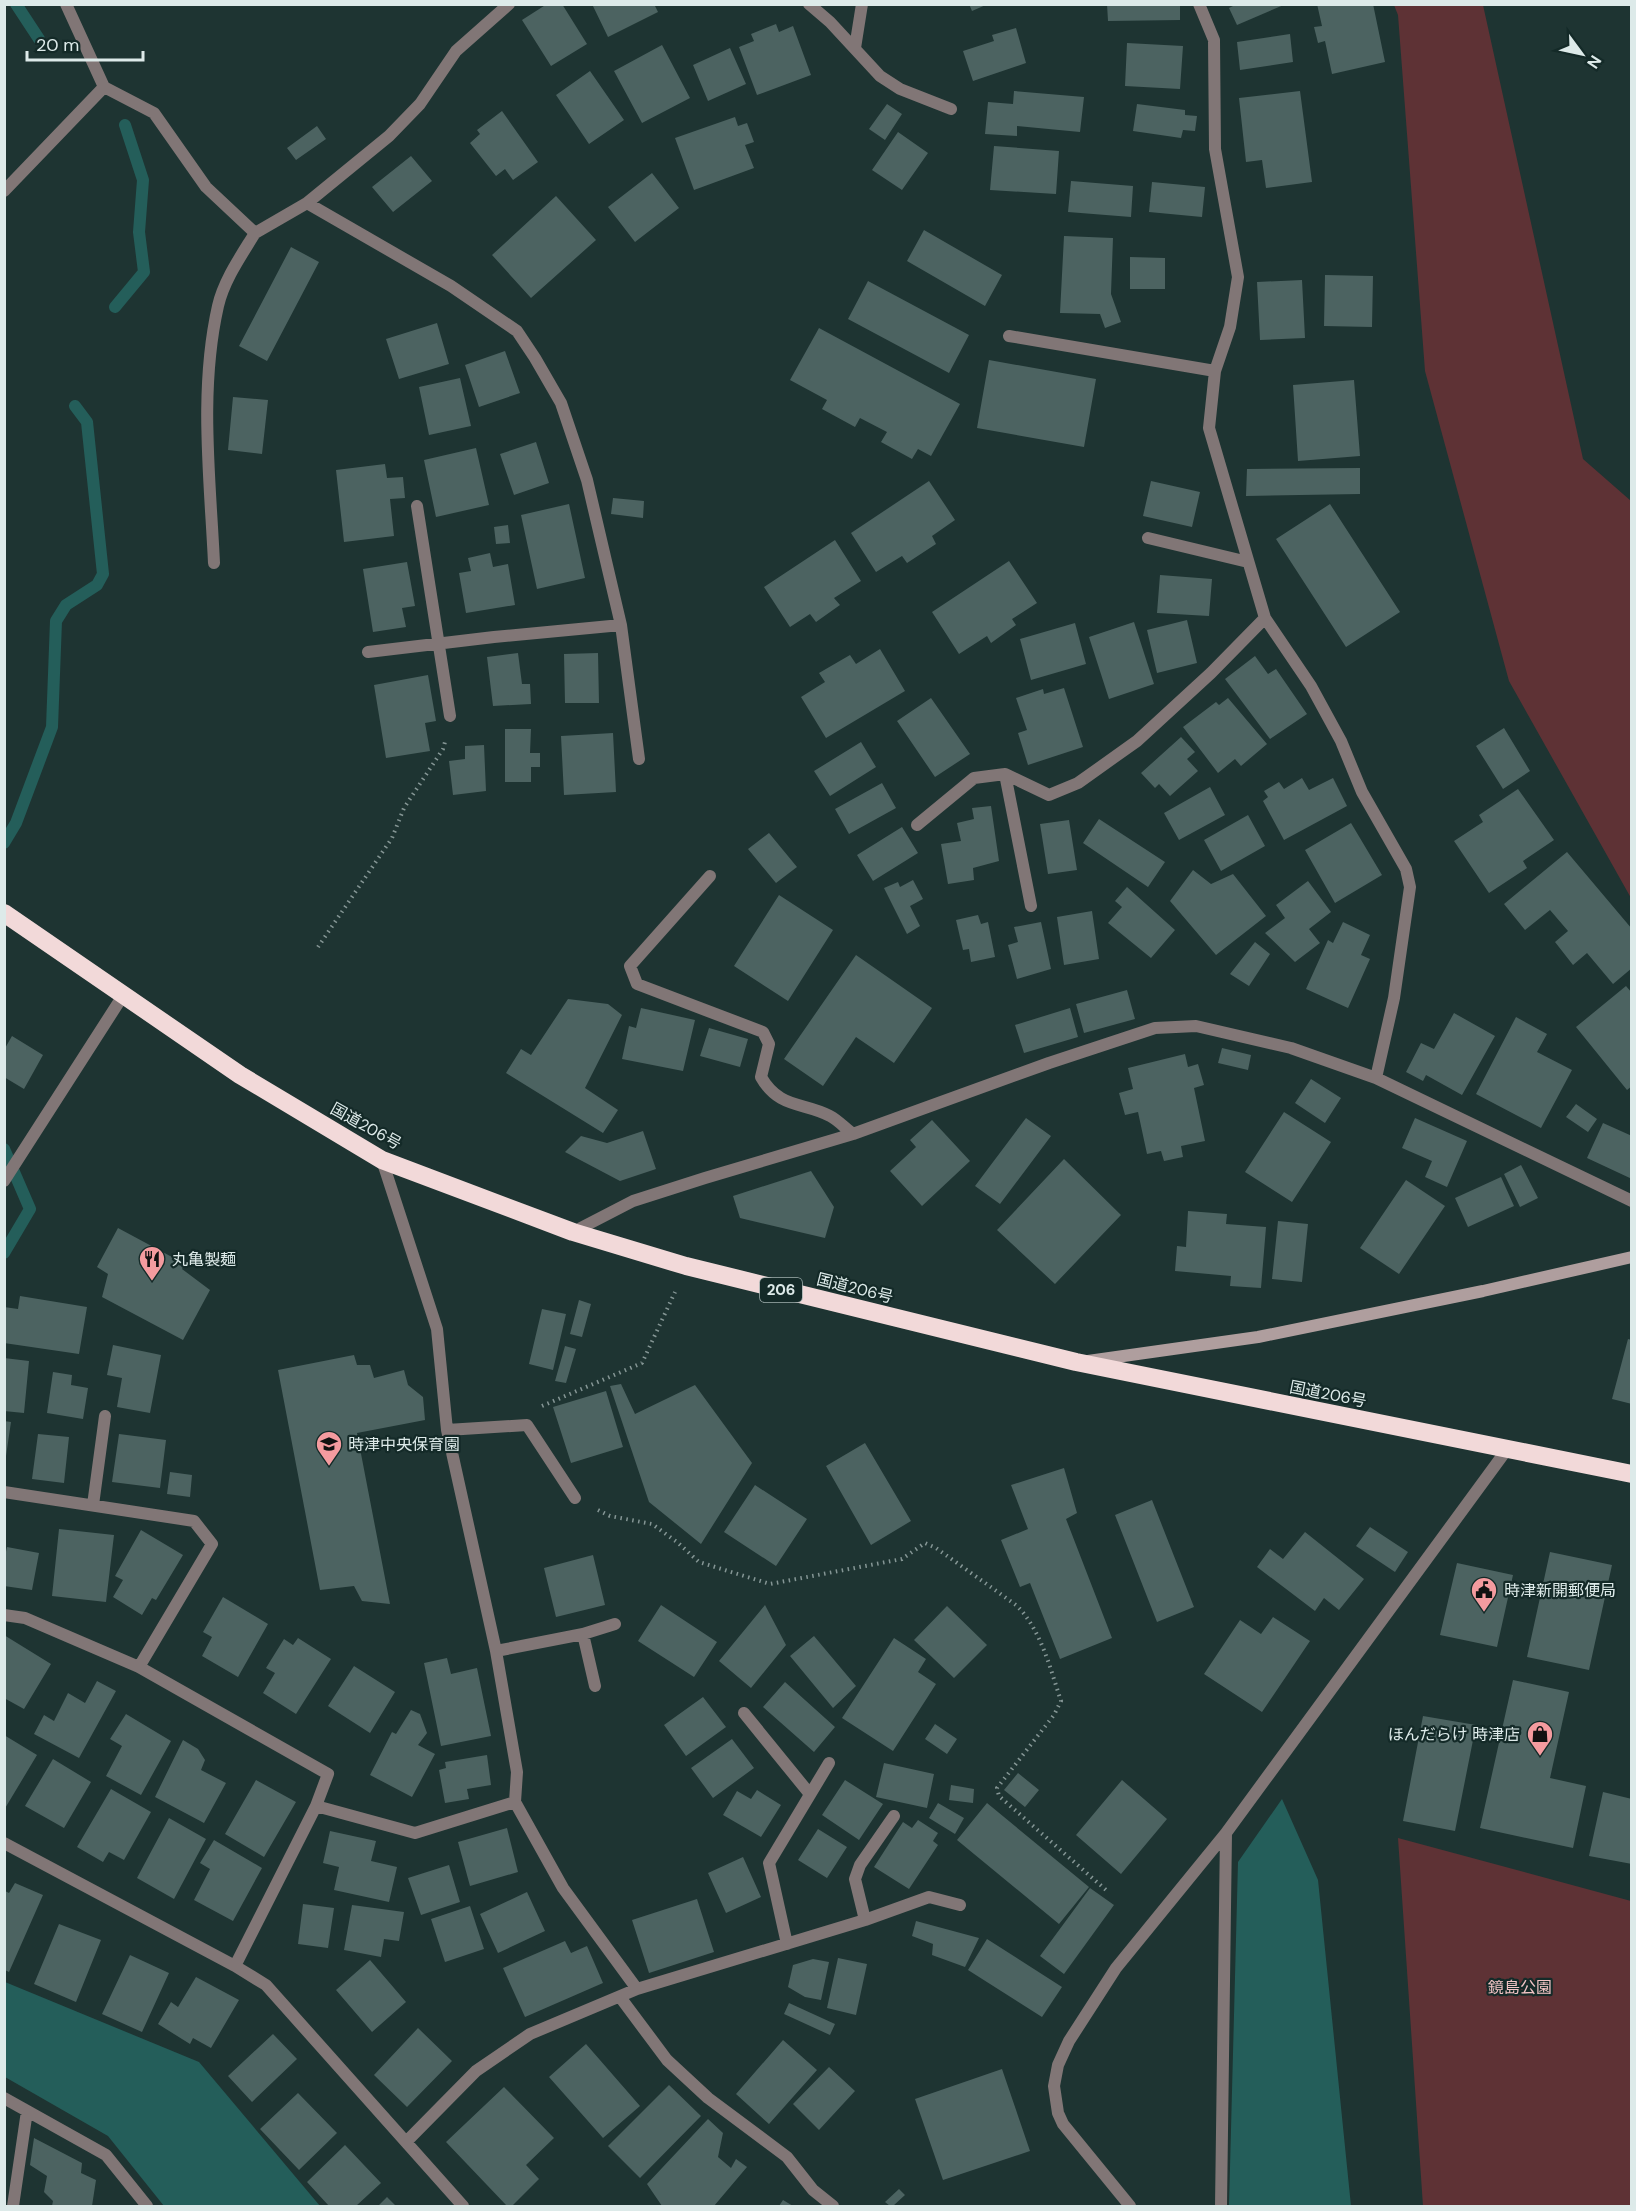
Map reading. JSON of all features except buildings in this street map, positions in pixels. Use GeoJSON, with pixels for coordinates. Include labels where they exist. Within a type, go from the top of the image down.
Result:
{"type":"FeatureCollection","features":[{"type":"Feature","properties":{"kind":"highway","name":"国道206号"},"geometry":{"type":"LineString","coordinates":[[4,913],[240,1075],[382,1160],[573,1232],[686,1266],[1076,1362],[1632,1474]]}},
{"type":"Feature","properties":{"kind":"street"},"geometry":{"type":"LineString","coordinates":[[66,4],[104,87],[154,113],[206,187],[255,232]]}},
{"type":"Feature","properties":{"kind":"street"},"geometry":{"type":"LineString","coordinates":[[214,563],[206,410],[219,305],[232,271],[255,232],[307,203],[389,136],[420,104],[456,51],[509,4]]}},
{"type":"Feature","properties":{"kind":"street"},"geometry":{"type":"LineString","coordinates":[[809,4],[830,22],[880,76],[900,89],[951,109]]}},
{"type":"Feature","properties":{"kind":"street"},"geometry":{"type":"LineString","coordinates":[[855,48],[862,4]]}},
{"type":"Feature","properties":{"kind":"street"},"geometry":{"type":"LineString","coordinates":[[1199,4],[1214,40],[1215,149],[1238,277],[1230,327],[1215,371],[1209,428],[1265,618],[1311,686],[1341,741],[1362,792],[1406,869],[1410,887],[1394,998],[1376,1078]]}},
{"type":"Feature","properties":{"kind":"street"},"geometry":{"type":"LineString","coordinates":[[4,191],[104,87]]}},
{"type":"Feature","properties":{"kind":"street"},"geometry":{"type":"LineString","coordinates":[[307,203],[452,286],[517,331],[535,358],[561,403],[586,480],[621,625],[639,759]]}},
{"type":"Feature","properties":{"kind":"street"},"geometry":{"type":"LineString","coordinates":[[1009,336],[1215,371]]}},
{"type":"Feature","properties":{"kind":"street"},"geometry":{"type":"LineString","coordinates":[[417,506],[450,716]]}},
{"type":"Feature","properties":{"kind":"street"},"geometry":{"type":"LineString","coordinates":[[1148,538],[1248,562]]}},
{"type":"Feature","properties":{"kind":"street"},"geometry":{"type":"LineString","coordinates":[[916,825],[974,778],[1005,774],[1049,795],[1078,783],[1137,741],[1211,673],[1265,618]]}},
{"type":"Feature","properties":{"kind":"street"},"geometry":{"type":"LineString","coordinates":[[368,652],[621,625]]}},
{"type":"Feature","properties":{"kind":"street"},"geometry":{"type":"LineString","coordinates":[[1005,774],[1031,906]]}},
{"type":"Feature","properties":{"kind":"street"},"geometry":{"type":"LineString","coordinates":[[710,876],[630,966],[637,984],[763,1032],[769,1044],[761,1077],[765,1086],[792,1105],[830,1116],[853,1134]]}},
{"type":"Feature","properties":{"kind":"street"},"geometry":{"type":"LineString","coordinates":[[4,1181],[124,994]]}},
{"type":"Feature","properties":{"kind":"street"},"geometry":{"type":"LineString","coordinates":[[573,1232],[633,1201],[853,1134],[1049,1063],[1155,1028],[1196,1026],[1291,1048],[1376,1078],[1632,1201]]}},
{"type":"Feature","properties":{"kind":"street"},"geometry":{"type":"LineString","coordinates":[[382,1160],[437,1329],[447,1430],[496,1651],[517,1772],[515,1802],[563,1888],[637,1989]]}},
{"type":"Feature","properties":{"kind":"street"},"geometry":{"type":"LineString","coordinates":[[1076,1362],[1258,1337],[1483,1291],[1632,1257]]}},
{"type":"Feature","properties":{"kind":"street"},"geometry":{"type":"LineString","coordinates":[[93,1505],[105,1416]]}},
{"type":"Feature","properties":{"kind":"street"},"geometry":{"type":"LineString","coordinates":[[447,1430],[527,1425],[575,1498]]}},
{"type":"Feature","properties":{"kind":"street"},"geometry":{"type":"LineString","coordinates":[[1130,2206],[1063,2124],[1058,2113],[1054,2086],[1058,2065],[1069,2041],[1116,1968],[1226,1833],[1508,1448]]}},
{"type":"Feature","properties":{"kind":"street"},"geometry":{"type":"LineString","coordinates":[[4,1492],[194,1521],[212,1544],[139,1667]]}},
{"type":"Feature","properties":{"kind":"street"},"geometry":{"type":"LineString","coordinates":[[4,1615],[25,1618],[139,1667],[328,1774],[316,1806],[236,1966]]}},
{"type":"Feature","properties":{"kind":"street"},"geometry":{"type":"LineString","coordinates":[[496,1651],[583,1634],[615,1624]]}},
{"type":"Feature","properties":{"kind":"street"},"geometry":{"type":"LineString","coordinates":[[583,1634],[596,1686]]}},
{"type":"Feature","properties":{"kind":"street"},"geometry":{"type":"LineString","coordinates":[[744,1713],[809,1793]]}},
{"type":"Feature","properties":{"kind":"street"},"geometry":{"type":"LineString","coordinates":[[787,1944],[769,1863],[829,1763]]}},
{"type":"Feature","properties":{"kind":"street"},"geometry":{"type":"LineString","coordinates":[[316,1806],[415,1833],[515,1802]]}},
{"type":"Feature","properties":{"kind":"street"},"geometry":{"type":"LineString","coordinates":[[865,1920],[855,1879],[860,1865],[894,1816]]}},
{"type":"Feature","properties":{"kind":"street"},"geometry":{"type":"LineString","coordinates":[[1221,2206],[1226,1833]]}},
{"type":"Feature","properties":{"kind":"street"},"geometry":{"type":"LineString","coordinates":[[4,1843],[236,1966],[266,1985],[463,2206]]}},
{"type":"Feature","properties":{"kind":"street"},"geometry":{"type":"LineString","coordinates":[[406,2142],[476,2071],[530,2034],[637,1989],[865,1920],[929,1897],[960,1905]]}},
{"type":"Feature","properties":{"kind":"street"},"geometry":{"type":"LineString","coordinates":[[620,1997],[668,2060],[708,2098],[787,2157],[813,2190],[833,2206]]}},
{"type":"Feature","properties":{"kind":"street"},"geometry":{"type":"LineString","coordinates":[[4,2098],[106,2156],[147,2206]]}},
{"type":"Feature","properties":{"kind":"street"},"geometry":{"type":"LineString","coordinates":[[13,2206],[27,2111]]}},
{"type":"Feature","properties":{"kind":"path"},"geometry":{"type":"LineString","coordinates":[[318,947],[392,838],[405,808],[443,749],[450,716]]}},
{"type":"Feature","properties":{"kind":"path"},"geometry":{"type":"LineString","coordinates":[[527,1425],[540,1406],[642,1363],[686,1266]]}},
{"type":"Feature","properties":{"kind":"path"},"geometry":{"type":"LineString","coordinates":[[575,1498],[610,1516],[652,1524],[699,1562],[770,1584],[902,1559],[925,1544],[936,1548],[1016,1605],[1034,1627],[1061,1701],[1054,1715],[997,1788],[999,1797],[1106,1890]]}},
{"type":"Feature","properties":{"kind":"green space"},"geometry":{"type":"Polygon","coordinates":[[[1394,5],[1483,5],[1583,459],[1631,501],[1631,898],[1509,681],[1425,371],[1398,15],[1394,5]]]}},
{"type":"Feature","properties":{"kind":"green space","name":"鏡島公園"},"geometry":{"type":"Polygon","coordinates":[[[1398,1838],[1631,1901],[1631,2206],[1423,2206],[1398,1838]]]}},
{"type":"Feature","properties":{"kind":"water"},"geometry":{"type":"Polygon","coordinates":[[[1282,1799],[1318,1880],[1351,2206],[1229,2206],[1238,1862],[1282,1799]]]}},
{"type":"Feature","properties":{"kind":"water"},"geometry":{"type":"Polygon","coordinates":[[[5,1982],[199,2062],[320,2206],[164,2206],[108,2136],[5,2077],[5,1982]]]}},
{"type":"Feature","properties":{"kind":"waterway"},"geometry":{"type":"LineString","coordinates":[[16,4],[39,39]]}},
{"type":"Feature","properties":{"kind":"waterway"},"geometry":{"type":"LineString","coordinates":[[115,307],[144,272],[139,232],[143,180],[125,125]]}},
{"type":"Feature","properties":{"kind":"waterway"},"geometry":{"type":"LineString","coordinates":[[4,843],[16,823],[52,727],[56,621],[66,605],[97,585],[103,574],[87,422],[75,406]]}},
{"type":"Feature","properties":{"kind":"waterway"},"geometry":{"type":"LineString","coordinates":[[4,1149],[30,1209],[4,1253]]}},
{"type":"Feature","properties":{"kind":"place","name":"丸亀製麺"},"geometry":{"type":"Point","coordinates":[152,1282]}},
{"type":"Feature","properties":{"kind":"place","name":"時津中央保育園"},"geometry":{"type":"Point","coordinates":[329,1467]}},
{"type":"Feature","properties":{"kind":"place","name":"時津新開郵便局"},"geometry":{"type":"Point","coordinates":[1484,1613]}},
{"type":"Feature","properties":{"kind":"place","name":"ほんだらけ 時津店"},"geometry":{"type":"Point","coordinates":[1540,1757]}}]}
